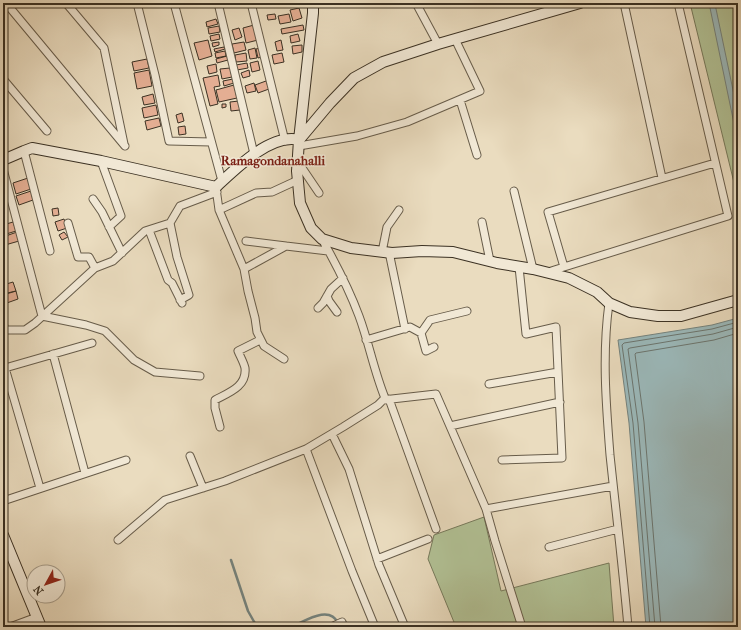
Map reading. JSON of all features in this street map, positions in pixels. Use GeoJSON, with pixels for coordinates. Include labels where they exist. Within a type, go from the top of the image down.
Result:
{"type":"FeatureCollection","features":[{"type":"Feature","properties":{"kind":"street"},"geometry":{"type":"LineString","coordinates":[[6,3],[125,146],[104,48],[66,3]]}},
{"type":"Feature","properties":{"kind":"street"},"geometry":{"type":"LineString","coordinates":[[136,3],[153,68],[169,141],[211,142]]}},
{"type":"Feature","properties":{"kind":"street"},"geometry":{"type":"LineString","coordinates":[[174,3],[211,142],[218,187],[219,210],[244,269],[260,340],[264,346],[284,359]]}},
{"type":"Feature","properties":{"kind":"street"},"geometry":{"type":"LineString","coordinates":[[218,3],[254,154]]}},
{"type":"Feature","properties":{"kind":"street"},"geometry":{"type":"LineString","coordinates":[[251,3],[285,141]]}},
{"type":"Feature","properties":{"kind":"street"},"geometry":{"type":"LineString","coordinates":[[312,3],[313,13],[299,143],[298,180],[300,203],[311,228],[322,239],[360,317],[379,384],[436,529]]}},
{"type":"Feature","properties":{"kind":"street"},"geometry":{"type":"LineString","coordinates":[[416,3],[438,44]]}},
{"type":"Feature","properties":{"kind":"street"},"geometry":{"type":"LineString","coordinates":[[299,143],[330,103],[354,78],[383,62],[438,44],[580,3]]}},
{"type":"Feature","properties":{"kind":"street"},"geometry":{"type":"LineString","coordinates":[[624,3],[662,178]]}},
{"type":"Feature","properties":{"kind":"street"},"geometry":{"type":"LineString","coordinates":[[547,272],[728,216],[678,3]]}},
{"type":"Feature","properties":{"kind":"street"},"geometry":{"type":"LineString","coordinates":[[3,323],[5,330],[25,330],[95,268],[113,261],[145,231],[170,223],[180,206],[218,187],[237,166],[270,144],[292,139],[299,143],[357,136],[407,122],[480,90],[456,39]]}},
{"type":"Feature","properties":{"kind":"street"},"geometry":{"type":"LineString","coordinates":[[3,79],[47,131]]}},
{"type":"Feature","properties":{"kind":"street"},"geometry":{"type":"LineString","coordinates":[[460,100],[477,155]]}},
{"type":"Feature","properties":{"kind":"street"},"geometry":{"type":"LineString","coordinates":[[3,160],[32,148],[101,161],[218,187]]}},
{"type":"Feature","properties":{"kind":"street"},"geometry":{"type":"LineString","coordinates":[[24,151],[50,251]]}},
{"type":"Feature","properties":{"kind":"street"},"geometry":{"type":"LineString","coordinates":[[101,161],[121,216],[109,227]]}},
{"type":"Feature","properties":{"kind":"street"},"geometry":{"type":"LineString","coordinates":[[298,162],[319,192]]}},
{"type":"Feature","properties":{"kind":"street"},"geometry":{"type":"LineString","coordinates":[[564,267],[548,212],[715,163]]}},
{"type":"Feature","properties":{"kind":"street"},"geometry":{"type":"LineString","coordinates":[[3,169],[42,316]]}},
{"type":"Feature","properties":{"kind":"street"},"geometry":{"type":"LineString","coordinates":[[219,210],[256,193],[272,192],[298,180]]}},
{"type":"Feature","properties":{"kind":"street"},"geometry":{"type":"LineString","coordinates":[[514,192],[533,269]]}},
{"type":"Feature","properties":{"kind":"street"},"geometry":{"type":"LineString","coordinates":[[93,199],[102,212],[122,253]]}},
{"type":"Feature","properties":{"kind":"street"},"geometry":{"type":"LineString","coordinates":[[399,210],[387,227],[386,252],[405,329]]}},
{"type":"Feature","properties":{"kind":"street"},"geometry":{"type":"LineString","coordinates":[[482,222],[490,261]]}},
{"type":"Feature","properties":{"kind":"street"},"geometry":{"type":"LineString","coordinates":[[68,223],[78,257],[89,257],[95,268]]}},
{"type":"Feature","properties":{"kind":"street"},"geometry":{"type":"LineString","coordinates":[[149,230],[168,280],[172,283],[181,302],[189,295],[177,257],[170,223]]}},
{"type":"Feature","properties":{"kind":"street"},"geometry":{"type":"LineString","coordinates":[[322,239],[350,248],[386,252],[453,252],[497,263],[547,272],[569,278],[597,292],[609,303],[630,312],[658,316],[681,316],[738,300]]}},
{"type":"Feature","properties":{"kind":"street"},"geometry":{"type":"LineString","coordinates":[[246,242],[328,251]]}},
{"type":"Feature","properties":{"kind":"street"},"geometry":{"type":"LineString","coordinates":[[244,269],[286,246]]}},
{"type":"Feature","properties":{"kind":"street"},"geometry":{"type":"LineString","coordinates":[[502,460],[562,458],[556,327],[526,334],[519,267]]}},
{"type":"Feature","properties":{"kind":"street"},"geometry":{"type":"LineString","coordinates":[[318,308],[331,289],[342,278]]}},
{"type":"Feature","properties":{"kind":"street"},"geometry":{"type":"LineString","coordinates":[[327,296],[329,302],[337,312]]}},
{"type":"Feature","properties":{"kind":"street"},"geometry":{"type":"LineString","coordinates":[[609,303],[605,329],[604,367],[607,423],[628,627]]}},
{"type":"Feature","properties":{"kind":"street"},"geometry":{"type":"LineString","coordinates":[[421,332],[430,320],[468,311]]}},
{"type":"Feature","properties":{"kind":"street"},"geometry":{"type":"LineString","coordinates":[[42,316],[86,325],[105,331],[120,344],[134,360],[155,372],[200,376]]}},
{"type":"Feature","properties":{"kind":"street"},"geometry":{"type":"LineString","coordinates":[[366,340],[410,327],[421,332]]}},
{"type":"Feature","properties":{"kind":"street"},"geometry":{"type":"LineString","coordinates":[[421,332],[426,351],[434,347]]}},
{"type":"Feature","properties":{"kind":"street"},"geometry":{"type":"LineString","coordinates":[[220,427],[215,408],[215,400],[239,387],[243,380],[245,368],[238,351],[260,340]]}},
{"type":"Feature","properties":{"kind":"street"},"geometry":{"type":"LineString","coordinates":[[40,488],[5,368],[92,343]]}},
{"type":"Feature","properties":{"kind":"street"},"geometry":{"type":"LineString","coordinates":[[53,354],[85,473]]}},
{"type":"Feature","properties":{"kind":"street"},"geometry":{"type":"LineString","coordinates":[[489,384],[558,372]]}},
{"type":"Feature","properties":{"kind":"street"},"geometry":{"type":"LineString","coordinates":[[118,540],[166,500],[267,466],[306,449],[386,399],[436,394],[486,509],[522,627]]}},
{"type":"Feature","properties":{"kind":"street"},"geometry":{"type":"LineString","coordinates":[[450,426],[560,402]]}},
{"type":"Feature","properties":{"kind":"street"},"geometry":{"type":"LineString","coordinates":[[332,434],[349,469],[377,559],[405,627]]}},
{"type":"Feature","properties":{"kind":"street"},"geometry":{"type":"LineString","coordinates":[[306,449],[374,627]]}},
{"type":"Feature","properties":{"kind":"street"},"geometry":{"type":"LineString","coordinates":[[190,456],[203,488]]}},
{"type":"Feature","properties":{"kind":"street"},"geometry":{"type":"LineString","coordinates":[[3,500],[126,460]]}},
{"type":"Feature","properties":{"kind":"street"},"geometry":{"type":"LineString","coordinates":[[486,509],[614,486]]}},
{"type":"Feature","properties":{"kind":"street"},"geometry":{"type":"LineString","coordinates":[[549,547],[618,529]]}},
{"type":"Feature","properties":{"kind":"street"},"geometry":{"type":"LineString","coordinates":[[3,535],[41,627]]}},
{"type":"Feature","properties":{"kind":"street"},"geometry":{"type":"LineString","coordinates":[[377,559],[428,539]]}},
{"type":"Feature","properties":{"kind":"street"},"geometry":{"type":"LineString","coordinates":[[10,627],[37,617]]}},
{"type":"Feature","properties":{"kind":"street"},"geometry":{"type":"LineString","coordinates":[[331,627],[342,622],[344,627]]}},
{"type":"Feature","properties":{"kind":"green space"},"geometry":{"type":"Polygon","coordinates":[[[690,3],[738,3],[738,199],[690,3]]]}},
{"type":"Feature","properties":{"kind":"green space"},"geometry":{"type":"Polygon","coordinates":[[[484,517],[501,591],[609,563],[614,627],[456,627],[428,559],[434,535],[484,517]]]}},
{"type":"Feature","properties":{"kind":"water"},"geometry":{"type":"Polygon","coordinates":[[[709,3],[715,4],[738,114],[738,143],[709,3]]]}},
{"type":"Feature","properties":{"kind":"water"},"geometry":{"type":"Polygon","coordinates":[[[738,318],[738,627],[646,627],[629,423],[618,340],[712,325],[738,318]]]}},
{"type":"Feature","properties":{"kind":"building"},"geometry":{"type":"Polygon","coordinates":[[[299,8],[302,18],[293,21],[290,10],[299,8]]]}},
{"type":"Feature","properties":{"kind":"building"},"geometry":{"type":"Polygon","coordinates":[[[275,14],[276,19],[268,20],[267,15],[275,14]]]}},
{"type":"Feature","properties":{"kind":"building"},"geometry":{"type":"Polygon","coordinates":[[[289,14],[291,22],[280,24],[278,16],[289,14]]]}},
{"type":"Feature","properties":{"kind":"building"},"geometry":{"type":"Polygon","coordinates":[[[216,19],[218,24],[207,27],[206,22],[216,19]]]}},
{"type":"Feature","properties":{"kind":"building"},"geometry":{"type":"Polygon","coordinates":[[[254,25],[258,40],[246,43],[243,28],[254,25]]]}},
{"type":"Feature","properties":{"kind":"building"},"geometry":{"type":"Polygon","coordinates":[[[303,25],[304,30],[282,34],[281,29],[303,25]]]}},
{"type":"Feature","properties":{"kind":"building"},"geometry":{"type":"Polygon","coordinates":[[[219,26],[220,32],[209,34],[208,28],[219,26]]]}},
{"type":"Feature","properties":{"kind":"building"},"geometry":{"type":"Polygon","coordinates":[[[239,28],[242,37],[235,40],[232,30],[239,28]]]}},
{"type":"Feature","properties":{"kind":"building"},"geometry":{"type":"Polygon","coordinates":[[[219,34],[220,39],[211,41],[210,36],[219,34]]]}},
{"type":"Feature","properties":{"kind":"building"},"geometry":{"type":"Polygon","coordinates":[[[298,34],[300,41],[291,43],[290,36],[298,34]]]}},
{"type":"Feature","properties":{"kind":"building"},"geometry":{"type":"Polygon","coordinates":[[[208,40],[212,56],[199,60],[194,43],[208,40]]]}},
{"type":"Feature","properties":{"kind":"building"},"geometry":{"type":"Polygon","coordinates":[[[281,40],[283,50],[277,51],[275,42],[281,40]]]}},
{"type":"Feature","properties":{"kind":"building"},"geometry":{"type":"Polygon","coordinates":[[[219,42],[219,45],[213,47],[212,43],[219,42]]]}},
{"type":"Feature","properties":{"kind":"building"},"geometry":{"type":"Polygon","coordinates":[[[244,42],[246,50],[234,53],[232,44],[244,42]]]}},
{"type":"Feature","properties":{"kind":"building"},"geometry":{"type":"Polygon","coordinates":[[[302,45],[302,52],[293,54],[292,46],[302,45]]]}},
{"type":"Feature","properties":{"kind":"building"},"geometry":{"type":"Polygon","coordinates":[[[224,47],[225,49],[215,52],[214,49],[224,47]]]}},
{"type":"Feature","properties":{"kind":"building"},"geometry":{"type":"Polygon","coordinates":[[[255,48],[257,58],[250,59],[248,50],[255,48]]]}},
{"type":"Feature","properties":{"kind":"building"},"geometry":{"type":"Polygon","coordinates":[[[260,48],[262,57],[258,58],[256,49],[260,48]]]}},
{"type":"Feature","properties":{"kind":"building"},"geometry":{"type":"Polygon","coordinates":[[[225,51],[226,56],[216,58],[215,53],[225,51]]]}},
{"type":"Feature","properties":{"kind":"building"},"geometry":{"type":"Polygon","coordinates":[[[246,53],[247,61],[236,62],[235,55],[246,53]]]}},
{"type":"Feature","properties":{"kind":"building"},"geometry":{"type":"Polygon","coordinates":[[[282,53],[284,62],[274,64],[272,55],[282,53]]]}},
{"type":"Feature","properties":{"kind":"building"},"geometry":{"type":"Polygon","coordinates":[[[227,56],[228,60],[217,63],[216,59],[227,56]]]}},
{"type":"Feature","properties":{"kind":"building"},"geometry":{"type":"Polygon","coordinates":[[[147,59],[149,68],[134,71],[132,62],[147,59]]]}},
{"type":"Feature","properties":{"kind":"building"},"geometry":{"type":"Polygon","coordinates":[[[258,61],[260,70],[252,72],[250,63],[258,61]]]}},
{"type":"Feature","properties":{"kind":"building"},"geometry":{"type":"Polygon","coordinates":[[[247,63],[248,68],[237,70],[236,65],[247,63]]]}},
{"type":"Feature","properties":{"kind":"building"},"geometry":{"type":"Polygon","coordinates":[[[216,64],[217,72],[209,74],[207,66],[216,64]]]}},
{"type":"Feature","properties":{"kind":"building"},"geometry":{"type":"Polygon","coordinates":[[[230,68],[232,77],[222,79],[220,69],[230,68]]]}},
{"type":"Feature","properties":{"kind":"building"},"geometry":{"type":"Polygon","coordinates":[[[149,70],[152,86],[137,89],[134,73],[149,70]]]}},
{"type":"Feature","properties":{"kind":"building"},"geometry":{"type":"Polygon","coordinates":[[[249,70],[250,76],[243,78],[241,73],[249,70]]]}},
{"type":"Feature","properties":{"kind":"building"},"geometry":{"type":"Polygon","coordinates":[[[218,75],[220,86],[214,87],[218,104],[210,106],[203,78],[218,75]]]}},
{"type":"Feature","properties":{"kind":"building"},"geometry":{"type":"Polygon","coordinates":[[[233,79],[234,83],[224,86],[223,81],[233,79]]]}},
{"type":"Feature","properties":{"kind":"building"},"geometry":{"type":"Polygon","coordinates":[[[266,81],[269,89],[258,93],[255,85],[266,81]]]}},
{"type":"Feature","properties":{"kind":"building"},"geometry":{"type":"Polygon","coordinates":[[[254,83],[256,91],[247,93],[245,86],[254,83]]]}},
{"type":"Feature","properties":{"kind":"building"},"geometry":{"type":"Polygon","coordinates":[[[234,85],[237,98],[219,102],[216,90],[234,85]]]}},
{"type":"Feature","properties":{"kind":"building"},"geometry":{"type":"Polygon","coordinates":[[[153,94],[155,103],[144,105],[142,97],[153,94]]]}},
{"type":"Feature","properties":{"kind":"building"},"geometry":{"type":"Polygon","coordinates":[[[239,101],[240,110],[231,111],[230,102],[239,101]]]}},
{"type":"Feature","properties":{"kind":"building"},"geometry":{"type":"Polygon","coordinates":[[[222,104],[226,104],[226,107],[222,108],[222,104]]]}},
{"type":"Feature","properties":{"kind":"building"},"geometry":{"type":"Polygon","coordinates":[[[156,105],[158,115],[144,118],[142,108],[156,105]]]}},
{"type":"Feature","properties":{"kind":"building"},"geometry":{"type":"Polygon","coordinates":[[[182,113],[184,121],[178,123],[176,115],[182,113]]]}},
{"type":"Feature","properties":{"kind":"building"},"geometry":{"type":"Polygon","coordinates":[[[159,118],[161,126],[147,130],[145,121],[159,118]]]}},
{"type":"Feature","properties":{"kind":"building"},"geometry":{"type":"Polygon","coordinates":[[[185,126],[186,134],[179,135],[178,127],[185,126]]]}},
{"type":"Feature","properties":{"kind":"building"},"geometry":{"type":"Polygon","coordinates":[[[28,178],[31,189],[16,194],[13,183],[28,178]]]}},
{"type":"Feature","properties":{"kind":"building"},"geometry":{"type":"Polygon","coordinates":[[[31,191],[33,200],[19,205],[16,196],[31,191]]]}},
{"type":"Feature","properties":{"kind":"building"},"geometry":{"type":"Polygon","coordinates":[[[58,208],[59,215],[53,216],[52,209],[58,208]]]}},
{"type":"Feature","properties":{"kind":"building"},"geometry":{"type":"Polygon","coordinates":[[[64,219],[67,228],[58,231],[55,222],[64,219]]]}},
{"type":"Feature","properties":{"kind":"building"},"geometry":{"type":"Polygon","coordinates":[[[13,222],[16,231],[3,235],[3,225],[13,222]]]}},
{"type":"Feature","properties":{"kind":"building"},"geometry":{"type":"Polygon","coordinates":[[[17,232],[19,241],[5,245],[3,237],[17,232]]]}},
{"type":"Feature","properties":{"kind":"building"},"geometry":{"type":"Polygon","coordinates":[[[64,232],[68,237],[62,240],[59,235],[64,232]]]}},
{"type":"Feature","properties":{"kind":"building"},"geometry":{"type":"Polygon","coordinates":[[[3,244],[6,253],[3,254],[3,244]]]}},
{"type":"Feature","properties":{"kind":"building"},"geometry":{"type":"Polygon","coordinates":[[[13,282],[16,291],[3,294],[3,285],[13,282]]]}},
{"type":"Feature","properties":{"kind":"building"},"geometry":{"type":"Polygon","coordinates":[[[16,291],[18,299],[4,304],[3,295],[16,291]]]}},
{"type":"Feature","properties":{"kind":"waterway"},"geometry":{"type":"LineString","coordinates":[[231,560],[248,611],[257,627]]}},
{"type":"Feature","properties":{"kind":"waterway"},"geometry":{"type":"LineString","coordinates":[[291,627],[316,616],[323,615],[329,615],[338,623]]}},
{"type":"Feature","properties":{"kind":"district","name":"Ramagondanahalli"},"geometry":{"type":"Point","coordinates":[273,160]}}]}
